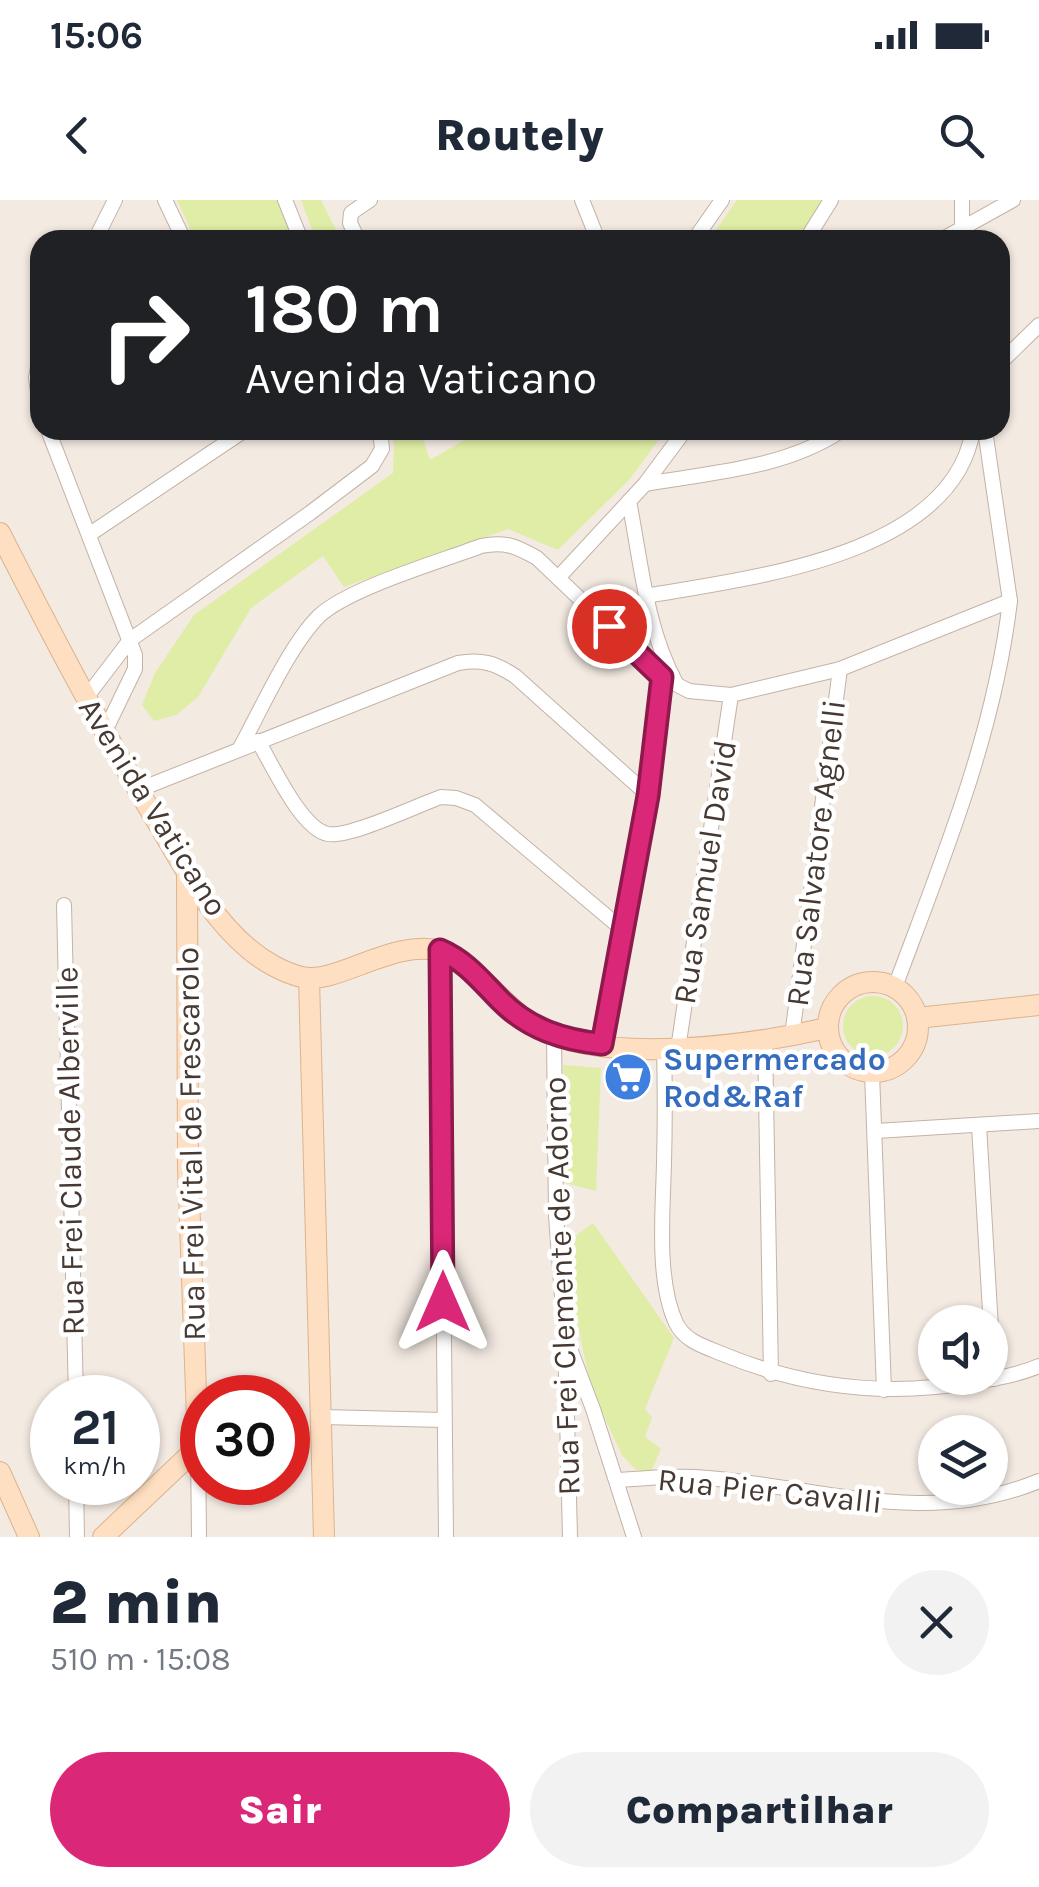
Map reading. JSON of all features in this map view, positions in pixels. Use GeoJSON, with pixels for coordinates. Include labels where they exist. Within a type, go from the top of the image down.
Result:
{"type":"FeatureCollection","features":[{"type":"Feature","properties":{"kind":"main road","name":"Avenida Vaticano"},"geometry":{"type":"LineString","coordinates":[[0,534],[84,699],[201,895],[249,950],[273,966],[309,979]]}},
{"type":"Feature","properties":{"kind":"main road","name":"Rua Frei Vital de Frescarolo"},"geometry":{"type":"LineString","coordinates":[[187,872],[188,1167],[195,1375]]}},
{"type":"Feature","properties":{"kind":"main road"},"geometry":{"type":"LineString","coordinates":[[324,1537],[309,979],[380,956],[414,949],[440,950],[464,964],[506,1006],[554,1036],[671,1049],[766,1040],[827,1028]]}},
{"type":"Feature","properties":{"kind":"main road"},"geometry":{"type":"LineString","coordinates":[[864,982],[895,987],[905,995],[917,1018],[918,1034],[912,1050],[902,1062],[872,1073],[858,1070],[836,1054],[827,1028],[830,1012],[849,988],[864,982]]}},
{"type":"Feature","properties":{"kind":"main road"},"geometry":{"type":"LineString","coordinates":[[917,1018],[1039,1004]]}},
{"type":"Feature","properties":{"kind":"main road"},"geometry":{"type":"LineString","coordinates":[[104,1537],[180,1463]]}},
{"type":"Feature","properties":{"kind":"main road"},"geometry":{"type":"LineString","coordinates":[[0,1472],[29,1537]]}},
{"type":"Feature","properties":{"kind":"street"},"geometry":{"type":"LineString","coordinates":[[99,230],[114,200]]}},
{"type":"Feature","properties":{"kind":"street"},"geometry":{"type":"LineString","coordinates":[[166,200],[180,230]]}},
{"type":"Feature","properties":{"kind":"street"},"geometry":{"type":"LineString","coordinates":[[286,200],[296,230]]}},
{"type":"Feature","properties":{"kind":"street"},"geometry":{"type":"LineString","coordinates":[[354,230],[351,212],[370,200]]}},
{"type":"Feature","properties":{"kind":"street"},"geometry":{"type":"LineString","coordinates":[[582,200],[594,230]]}},
{"type":"Feature","properties":{"kind":"street"},"geometry":{"type":"LineString","coordinates":[[701,230],[722,200]]}},
{"type":"Feature","properties":{"kind":"street"},"geometry":{"type":"LineString","coordinates":[[812,230],[831,200]]}},
{"type":"Feature","properties":{"kind":"street"},"geometry":{"type":"LineString","coordinates":[[962,200],[962,230]]}},
{"type":"Feature","properties":{"kind":"street"},"geometry":{"type":"LineString","coordinates":[[969,230],[1013,200]]}},
{"type":"Feature","properties":{"kind":"street"},"geometry":{"type":"LineString","coordinates":[[1010,353],[1039,325]]}},
{"type":"Feature","properties":{"kind":"street"},"geometry":{"type":"LineString","coordinates":[[54,440],[130,640],[134,669],[105,731]]}},
{"type":"Feature","properties":{"kind":"street"},"geometry":{"type":"LineString","coordinates":[[90,534],[231,440]]}},
{"type":"Feature","properties":{"kind":"street"},"geometry":{"type":"LineString","coordinates":[[84,699],[130,640],[372,466],[382,449],[381,440]]}},
{"type":"Feature","properties":{"kind":"street"},"geometry":{"type":"LineString","coordinates":[[558,578],[645,484],[678,440]]}},
{"type":"Feature","properties":{"kind":"street"},"geometry":{"type":"LineString","coordinates":[[645,484],[778,458],[825,440]]}},
{"type":"Feature","properties":{"kind":"street"},"geometry":{"type":"LineString","coordinates":[[646,596],[825,560],[876,540],[911,520],[938,496],[957,468],[969,440]]}},
{"type":"Feature","properties":{"kind":"street"},"geometry":{"type":"LineString","coordinates":[[895,987],[976,767],[996,687],[1010,601],[986,440]]}},
{"type":"Feature","properties":{"kind":"street"},"geometry":{"type":"LineString","coordinates":[[629,501],[646,596],[665,663],[678,687]]}},
{"type":"Feature","properties":{"kind":"street"},"geometry":{"type":"LineString","coordinates":[[240,748],[301,640],[320,616],[345,598],[500,542],[537,558],[662,677],[689,692],[731,694],[840,669],[1010,601]]}},
{"type":"Feature","properties":{"kind":"street"},"geometry":{"type":"LineString","coordinates":[[138,790],[458,663],[480,660],[515,676],[648,796]]}},
{"type":"Feature","properties":{"kind":"street","name":"Rua Salvatore Agnelli"},"geometry":{"type":"LineString","coordinates":[[792,1036],[840,669]]}},
{"type":"Feature","properties":{"kind":"street"},"geometry":{"type":"LineString","coordinates":[[602,1044],[648,796],[662,677]]}},
{"type":"Feature","properties":{"kind":"street","name":"Rua Samuel David"},"geometry":{"type":"LineString","coordinates":[[731,694],[671,1049],[662,1236],[674,1319],[682,1334],[694,1342],[772,1374],[835,1386],[918,1389]]}},
{"type":"Feature","properties":{"kind":"street"},"geometry":{"type":"LineString","coordinates":[[258,741],[302,812],[318,830],[340,834],[441,797],[456,798],[491,817],[623,930]]}},
{"type":"Feature","properties":{"kind":"street","name":"Rua Frei Claude Alberville"},"geometry":{"type":"LineString","coordinates":[[64,905],[75,1375]]}},
{"type":"Feature","properties":{"kind":"street"},"geometry":{"type":"LineString","coordinates":[[440,950],[446,1537]]}},
{"type":"Feature","properties":{"kind":"street","name":"Rua Frei Clemente de Adorno"},"geometry":{"type":"LineString","coordinates":[[554,1036],[556,1216],[565,1336],[570,1537]]}},
{"type":"Feature","properties":{"kind":"street"},"geometry":{"type":"LineString","coordinates":[[766,1040],[772,1374]]}},
{"type":"Feature","properties":{"kind":"street"},"geometry":{"type":"LineString","coordinates":[[872,1073],[884,1390]]}},
{"type":"Feature","properties":{"kind":"street"},"geometry":{"type":"LineString","coordinates":[[876,1131],[1039,1121]]}},
{"type":"Feature","properties":{"kind":"street"},"geometry":{"type":"LineString","coordinates":[[979,1125],[990,1305]]}},
{"type":"Feature","properties":{"kind":"street"},"geometry":{"type":"LineString","coordinates":[[565,1336],[634,1537]]}},
{"type":"Feature","properties":{"kind":"street","name":"Rua Samuel David"},"geometry":{"type":"LineString","coordinates":[[1008,1375],[1039,1366]]}},
{"type":"Feature","properties":{"kind":"street"},"geometry":{"type":"LineString","coordinates":[[322,1416],[444,1420]]}},
{"type":"Feature","properties":{"kind":"street","name":"Rua Pier Cavalli"},"geometry":{"type":"LineString","coordinates":[[616,1480],[704,1478],[926,1505],[992,1498],[1039,1481]]}},
{"type":"Feature","properties":{"kind":"street"},"geometry":{"type":"LineString","coordinates":[[76,1505],[77,1537]]}},
{"type":"Feature","properties":{"kind":"street","name":"Rua Frei Vital de Frescarolo"},"geometry":{"type":"LineString","coordinates":[[199,1505],[199,1537]]}},
{"type":"Feature","properties":{"kind":"green space"},"geometry":{"type":"Polygon","coordinates":[[[177,200],[282,200],[293,230],[190,230],[177,200]]]}},
{"type":"Feature","properties":{"kind":"green space"},"geometry":{"type":"Polygon","coordinates":[[[301,200],[321,200],[336,230],[312,230],[301,200]]]}},
{"type":"Feature","properties":{"kind":"green space"},"geometry":{"type":"Polygon","coordinates":[[[737,200],[829,200],[808,230],[716,230],[737,200]]]}},
{"type":"Feature","properties":{"kind":"green space"},"geometry":{"type":"Polygon","coordinates":[[[393,440],[423,440],[430,460],[464,440],[659,440],[630,479],[558,550],[508,529],[344,587],[323,556],[251,608],[198,697],[176,715],[154,721],[142,705],[155,673],[194,615],[393,473],[393,440]]]}},
{"type":"Feature","properties":{"kind":"green space"},"geometry":{"type":"Polygon","coordinates":[[[873,996],[894,1005],[903,1026],[894,1047],[873,1056],[852,1047],[843,1026],[852,1005],[873,996]]]}},
{"type":"Feature","properties":{"kind":"green space"},"geometry":{"type":"Polygon","coordinates":[[[563,1065],[601,1068],[596,1191],[565,1183],[563,1065]]]}},
{"type":"Feature","properties":{"kind":"green space"},"geometry":{"type":"Polygon","coordinates":[[[593,1223],[674,1338],[645,1409],[652,1418],[645,1437],[661,1449],[650,1474],[635,1469],[622,1455],[591,1388],[567,1274],[569,1241],[593,1223]]]}},
{"type":"Feature","properties":{"kind":"place","name":"Supermercado Rod&Raf"},"geometry":{"type":"Point","coordinates":[628,1077]}},
{"type":"Feature","properties":{"kind":"route"},"geometry":{"type":"LineString","coordinates":[[443,1302],[440,950],[464,964],[506,1006],[534,1026],[554,1036],[602,1044],[648,796],[662,677],[609,626]]}}]}
